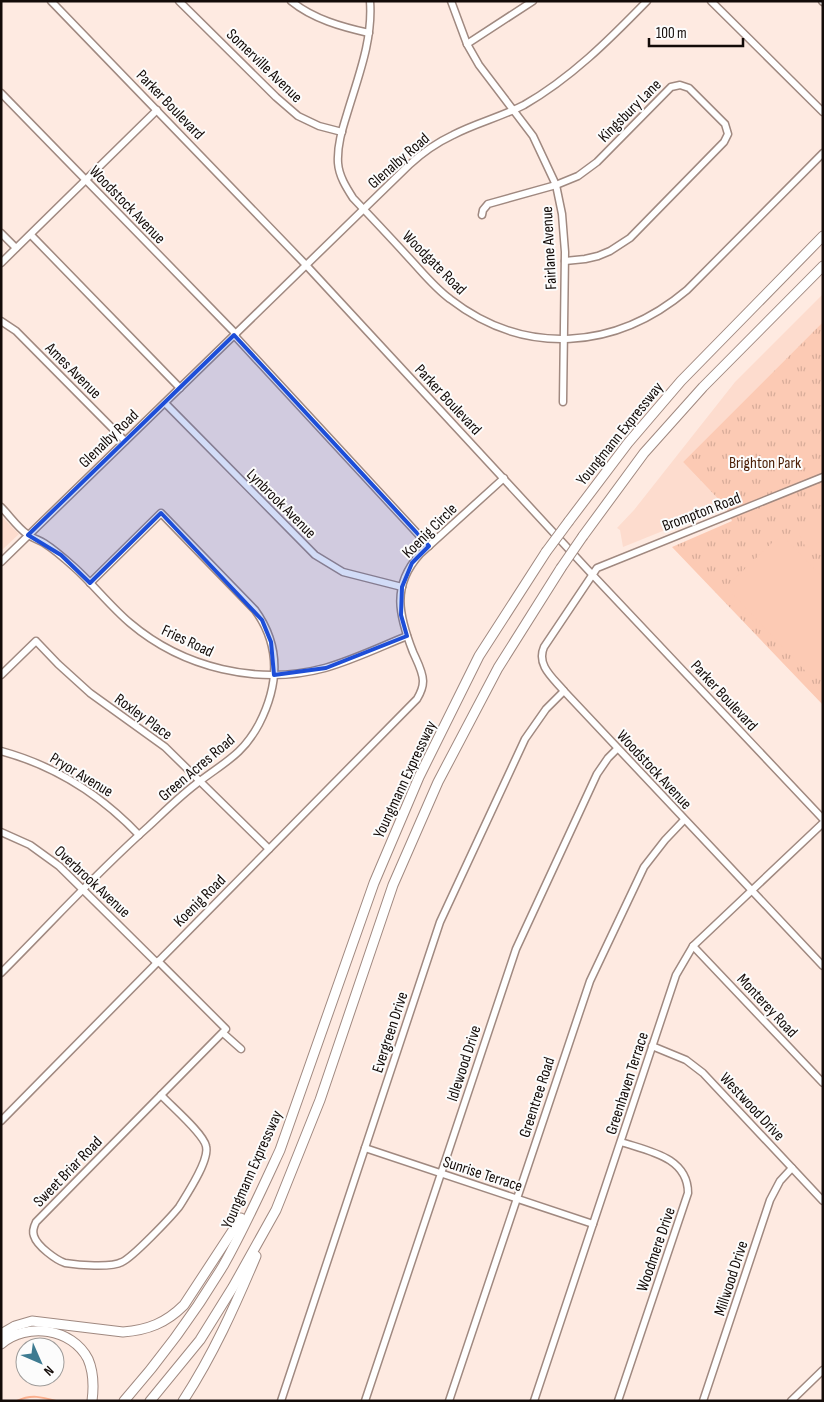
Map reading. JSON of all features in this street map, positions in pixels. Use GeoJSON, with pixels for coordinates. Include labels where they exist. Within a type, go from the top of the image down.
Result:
{"type":"FeatureCollection","features":[{"type":"Feature","properties":{"kind":"highway","name":"Youngmann Expressway"},"geometry":{"type":"LineString","coordinates":[[124,1401],[170,1344],[199,1304],[223,1265],[263,1187],[280,1150],[374,883],[419,777],[479,656],[546,552],[628,443],[680,381],[823,236]]}},
{"type":"Feature","properties":{"kind":"highway","name":"Youngmann Expressway"},"geometry":{"type":"LineString","coordinates":[[150,1401],[200,1340],[233,1287],[276,1210],[320,1100],[393,885],[438,782],[498,668],[561,568],[650,446],[703,387],[823,266]]}},
{"type":"Feature","properties":{"kind":"highway"},"geometry":{"type":"LineString","coordinates":[[1,1334],[15,1326],[32,1321],[123,1332],[138,1331],[162,1323],[184,1305],[263,1187]]}},
{"type":"Feature","properties":{"kind":"highway"},"geometry":{"type":"LineString","coordinates":[[183,1401],[227,1323],[276,1210]]}},
{"type":"Feature","properties":{"kind":"highway"},"geometry":{"type":"LineString","coordinates":[[1,1344],[14,1336],[36,1330],[53,1332],[67,1338],[80,1348],[88,1360],[93,1377],[92,1401]]}},
{"type":"Feature","properties":{"kind":"street","name":"Parker Boulevard"},"geometry":{"type":"LineString","coordinates":[[51,1],[306,264],[592,575],[823,821]]}},
{"type":"Feature","properties":{"kind":"street","name":"Somerville Avenue"},"geometry":{"type":"LineString","coordinates":[[180,1],[276,97],[298,116],[319,126],[342,132]]}},
{"type":"Feature","properties":{"kind":"street"},"geometry":{"type":"LineString","coordinates":[[291,1],[320,18],[369,32]]}},
{"type":"Feature","properties":{"kind":"street","name":"Woodgate Road"},"geometry":{"type":"LineString","coordinates":[[370,1],[369,32],[366,50],[342,132],[338,153],[339,170],[348,190],[439,290],[462,308],[481,319],[508,330],[532,336],[564,339],[594,336],[630,326],[652,315],[673,302],[687,290],[823,153]]}},
{"type":"Feature","properties":{"kind":"street","name":"Fairlane Avenue"},"geometry":{"type":"LineString","coordinates":[[451,1],[467,44],[489,80],[534,136],[556,185],[562,214],[564,261],[563,402]]}},
{"type":"Feature","properties":{"kind":"street"},"geometry":{"type":"LineString","coordinates":[[467,44],[533,1]]}},
{"type":"Feature","properties":{"kind":"street","name":"Glenalby Road"},"geometry":{"type":"LineString","coordinates":[[1,562],[408,165],[437,143],[453,134],[513,110],[546,91],[581,66],[647,1]]}},
{"type":"Feature","properties":{"kind":"street"},"geometry":{"type":"LineString","coordinates":[[712,1],[823,112]]}},
{"type":"Feature","properties":{"kind":"street","name":"Kingsbury Lane"},"geometry":{"type":"LineString","coordinates":[[482,215],[483,210],[488,204],[556,185],[588,170],[671,87],[680,84],[689,88],[725,124],[728,129],[727,138],[630,238],[598,256],[585,260],[564,261]]}},
{"type":"Feature","properties":{"kind":"street","name":"Woodstock Avenue"},"geometry":{"type":"LineString","coordinates":[[1,93],[235,334],[429,546]]}},
{"type":"Feature","properties":{"kind":"street"},"geometry":{"type":"LineString","coordinates":[[1,264],[158,110]]}},
{"type":"Feature","properties":{"kind":"street"},"geometry":{"type":"LineString","coordinates":[[1,233],[16,248]]}},
{"type":"Feature","properties":{"kind":"street"},"geometry":{"type":"LineString","coordinates":[[30,235],[180,388]]}},
{"type":"Feature","properties":{"kind":"street","name":"Ames Avenue"},"geometry":{"type":"LineString","coordinates":[[1,321],[16,331],[125,441]]}},
{"type":"Feature","properties":{"kind":"street","name":"Lynbrook Avenue"},"geometry":{"type":"LineString","coordinates":[[164,403],[315,555],[343,572],[402,587]]}},
{"type":"Feature","properties":{"kind":"street","name":"Brompton Road"},"geometry":{"type":"LineString","coordinates":[[592,575],[597,568],[631,553],[823,477]]}},
{"type":"Feature","properties":{"kind":"street","name":"Koenig Circle"},"geometry":{"type":"LineString","coordinates":[[416,699],[423,688],[422,675],[401,615],[400,596],[402,587],[412,563],[504,478]]}},
{"type":"Feature","properties":{"kind":"street","name":"Fries Road"},"geometry":{"type":"LineString","coordinates":[[1,507],[28,535],[46,544],[61,555],[130,623],[155,642],[195,662],[223,670],[245,673],[295,674],[326,668],[407,636]]}},
{"type":"Feature","properties":{"kind":"street","name":"Green Acres Road"},"geometry":{"type":"LineString","coordinates":[[1,973],[139,835],[200,781],[229,761],[251,736],[266,706],[274,675],[274,654],[262,620],[161,513],[90,583]]}},
{"type":"Feature","properties":{"kind":"street","name":"Woodstock Avenue"},"geometry":{"type":"LineString","coordinates":[[592,575],[542,654],[543,664],[564,691],[617,749],[823,966]]}},
{"type":"Feature","properties":{"kind":"street","name":"Roxley Place"},"geometry":{"type":"LineString","coordinates":[[1,675],[36,641],[73,679],[90,693],[160,743],[269,850]]}},
{"type":"Feature","properties":{"kind":"street","name":"Evergreen Drive"},"geometry":{"type":"LineString","coordinates":[[281,1401],[440,922],[525,739],[546,709],[564,691]]}},
{"type":"Feature","properties":{"kind":"street","name":"Koenig Road"},"geometry":{"type":"LineString","coordinates":[[1,1121],[416,699]]}},
{"type":"Feature","properties":{"kind":"street","name":"Idlewood Drive"},"geometry":{"type":"LineString","coordinates":[[365,1401],[516,949],[597,774],[617,749]]}},
{"type":"Feature","properties":{"kind":"street","name":"Pryor Avenue"},"geometry":{"type":"LineString","coordinates":[[1,751],[49,768],[81,785],[109,806],[139,835]]}},
{"type":"Feature","properties":{"kind":"street","name":"Greentree Road"},"geometry":{"type":"LineString","coordinates":[[449,1401],[590,981],[644,868],[665,840],[684,820]]}},
{"type":"Feature","properties":{"kind":"street","name":"Greenhaven Terrace"},"geometry":{"type":"LineString","coordinates":[[534,1401],[676,975],[693,946],[823,821]]}},
{"type":"Feature","properties":{"kind":"street","name":"Overbrook Avenue"},"geometry":{"type":"LineString","coordinates":[[1,832],[45,854],[84,889],[157,962]]}},
{"type":"Feature","properties":{"kind":"street","name":"Monterey Road"},"geometry":{"type":"LineString","coordinates":[[693,946],[823,1083]]}},
{"type":"Feature","properties":{"kind":"street"},"geometry":{"type":"LineString","coordinates":[[157,962],[226,1029],[223,1032],[241,1049]]}},
{"type":"Feature","properties":{"kind":"street","name":"Sweet Briar Road"},"geometry":{"type":"LineString","coordinates":[[160,1096],[203,1138],[207,1148],[206,1160],[179,1206],[132,1255],[122,1262],[110,1265],[70,1263],[58,1260],[36,1241],[33,1232],[36,1222],[160,1096],[223,1032]]}},
{"type":"Feature","properties":{"kind":"street","name":"Westwood Drive"},"geometry":{"type":"LineString","coordinates":[[652,1046],[674,1054],[699,1069],[823,1200]]}},
{"type":"Feature","properties":{"kind":"street","name":"Woodmere Drive"},"geometry":{"type":"LineString","coordinates":[[618,1401],[688,1193],[684,1174],[675,1162],[621,1142]]}},
{"type":"Feature","properties":{"kind":"street","name":"Sunrise Terrace"},"geometry":{"type":"LineString","coordinates":[[365,1148],[593,1224]]}},
{"type":"Feature","properties":{"kind":"street","name":"Millwood Drive"},"geometry":{"type":"LineString","coordinates":[[703,1401],[770,1200],[780,1181],[792,1168]]}},
{"type":"Feature","properties":{"kind":"street"},"geometry":{"type":"LineString","coordinates":[[791,1401],[823,1370]]}},
{"type":"Feature","properties":{"kind":"highlighted area"},"geometry":{"type":"Polygon","coordinates":[[[234,335],[429,546],[412,563],[402,587],[401,615],[407,636],[326,668],[274,675],[271,642],[262,620],[161,513],[90,583],[61,555],[28,535],[234,335]]]}},
{"type":"Feature","properties":{"kind":"shaded area"},"geometry":{"type":"Polygon","coordinates":[[[823,294],[823,322],[683,462],[725,506],[623,547],[620,530],[617,528],[634,510],[735,382],[823,294]]]}},
{"type":"Feature","properties":{"kind":"shaded area"},"geometry":{"type":"Polygon","coordinates":[[[1,516],[19,534],[1,551],[1,516]]]}},
{"type":"Feature","properties":{"kind":"green space","name":"Brighton Park"},"geometry":{"type":"Polygon","coordinates":[[[823,322],[823,705],[672,547],[732,521],[725,506],[683,462],[823,322]]]}},
{"type":"Feature","properties":{"kind":"green space"},"geometry":{"type":"Polygon","coordinates":[[[823,521],[823,541],[806,548],[798,531],[823,521]]]}},
{"type":"Feature","properties":{"kind":"green space"},"geometry":{"type":"Polygon","coordinates":[[[784,537],[823,578],[823,670],[813,679],[726,587],[775,540],[784,537]]]}},
{"type":"Feature","properties":{"kind":"waterway"},"geometry":{"type":"LineString","coordinates":[[17,1401],[32,1397],[56,1401]]}}]}
